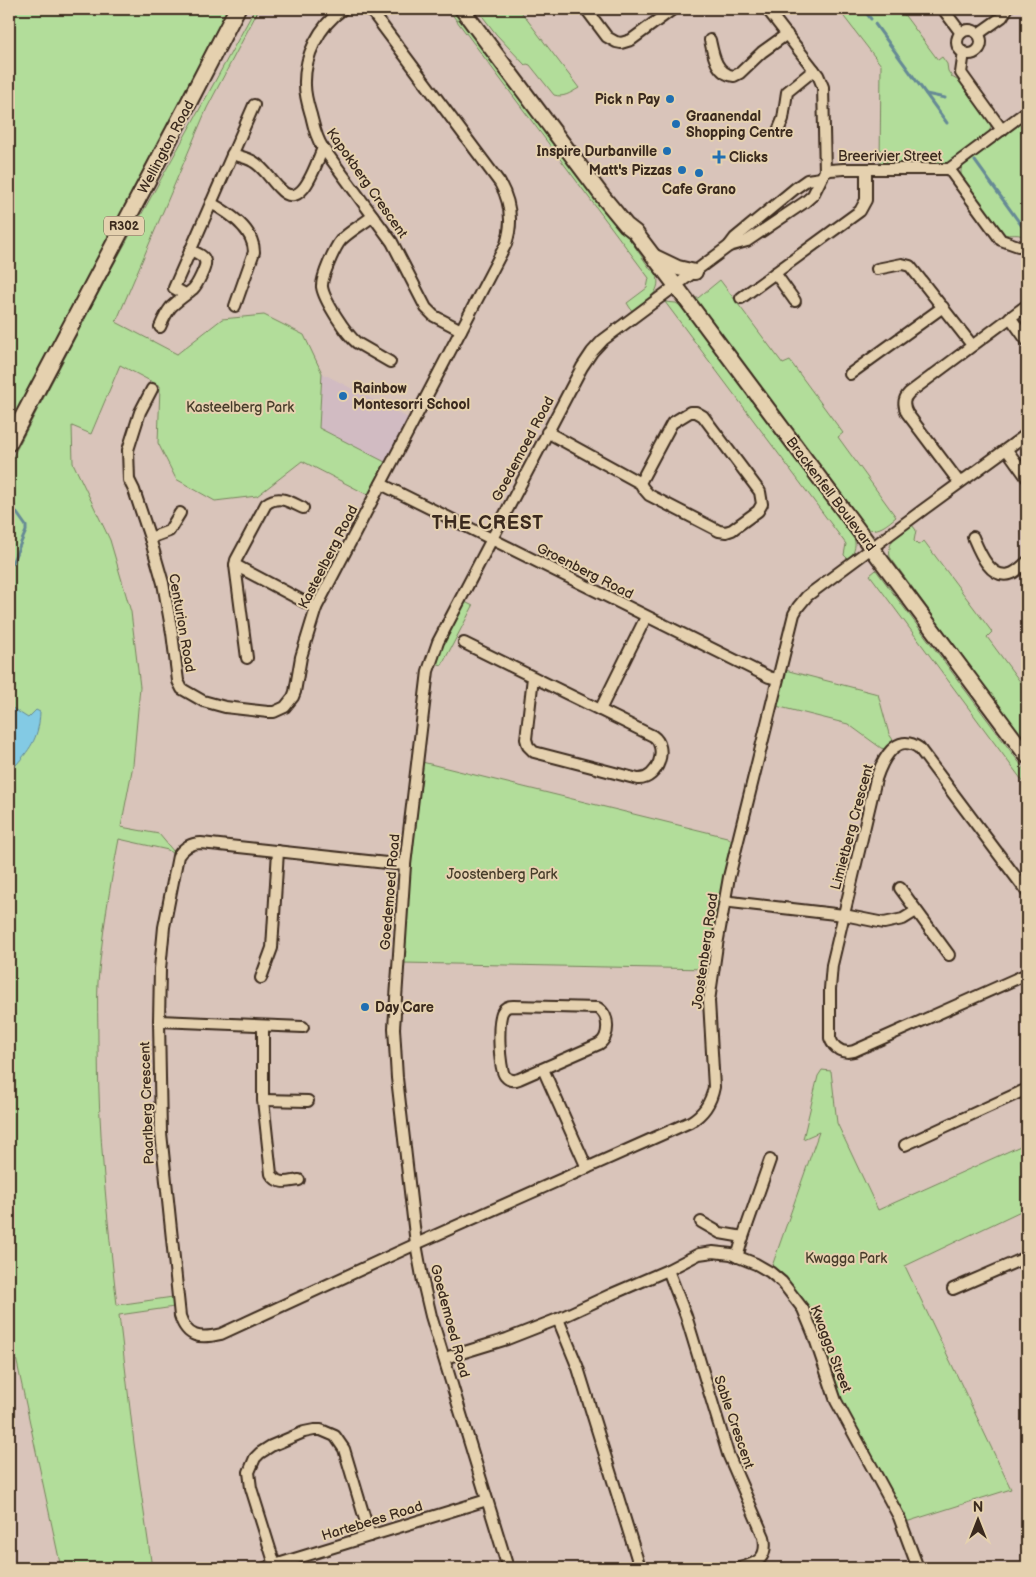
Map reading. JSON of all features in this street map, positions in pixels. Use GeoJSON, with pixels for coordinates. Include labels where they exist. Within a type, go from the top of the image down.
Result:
{"type":"FeatureCollection","features":[{"type":"Feature","properties":{"kind":"main road","name":"Wellington Road"},"geometry":{"type":"LineString","coordinates":[[9,443],[190,102],[237,9]]}},
{"type":"Feature","properties":{"kind":"street","name":"Kapokberg Crescent"},"geometry":{"type":"LineString","coordinates":[[343,9],[318,36],[309,56],[306,71],[306,95],[316,135],[323,148],[396,248],[426,308],[434,316],[461,330]]}},
{"type":"Feature","properties":{"kind":"street"},"geometry":{"type":"LineString","coordinates":[[370,9],[500,183],[507,198],[511,222],[506,244],[381,484]]}},
{"type":"Feature","properties":{"kind":"street","name":"Brackenfell Boulevard"},"geometry":{"type":"LineString","coordinates":[[462,9],[603,197],[626,225],[635,232],[676,286],[1027,756]]}},
{"type":"Feature","properties":{"kind":"street","name":"Brackenfell Boulevard"},"geometry":{"type":"LineString","coordinates":[[473,9],[632,223],[635,232]]}},
{"type":"Feature","properties":{"kind":"street"},"geometry":{"type":"LineString","coordinates":[[586,9],[607,37],[621,43],[631,40],[673,9]]}},
{"type":"Feature","properties":{"kind":"street"},"geometry":{"type":"LineString","coordinates":[[729,246],[746,241],[805,202],[817,189],[823,175],[824,92],[821,81],[767,9]]}},
{"type":"Feature","properties":{"kind":"street"},"geometry":{"type":"LineString","coordinates":[[943,9],[961,33]]}},
{"type":"Feature","properties":{"kind":"street"},"geometry":{"type":"LineString","coordinates":[[978,34],[1002,17],[1007,9]]}},
{"type":"Feature","properties":{"kind":"street"},"geometry":{"type":"LineString","coordinates":[[968,30],[976,32],[981,42],[978,49],[972,53],[964,52],[958,43],[961,33],[968,30]]}},
{"type":"Feature","properties":{"kind":"street"},"geometry":{"type":"LineString","coordinates":[[710,40],[714,60],[724,73],[734,76],[740,74],[762,52],[787,34]]}},
{"type":"Feature","properties":{"kind":"street"},"geometry":{"type":"LineString","coordinates":[[964,52],[961,73],[1002,130]]}},
{"type":"Feature","properties":{"kind":"street"},"geometry":{"type":"LineString","coordinates":[[778,131],[783,119],[787,92],[814,70]]}},
{"type":"Feature","properties":{"kind":"street"},"geometry":{"type":"LineString","coordinates":[[185,294],[174,288],[254,105]]}},
{"type":"Feature","properties":{"kind":"street","name":"Breerivier Street"},"geometry":{"type":"LineString","coordinates":[[729,246],[735,238],[785,195],[807,180],[823,175],[833,169],[949,169],[1027,111]]}},
{"type":"Feature","properties":{"kind":"street"},"geometry":{"type":"LineString","coordinates":[[232,154],[254,162],[280,190],[291,195],[300,193],[306,186],[323,148]]}},
{"type":"Feature","properties":{"kind":"street"},"geometry":{"type":"LineString","coordinates":[[741,298],[860,211],[866,200],[866,169]]}},
{"type":"Feature","properties":{"kind":"street"},"geometry":{"type":"LineString","coordinates":[[949,169],[1001,240],[1018,246]]}},
{"type":"Feature","properties":{"kind":"street"},"geometry":{"type":"LineString","coordinates":[[211,203],[233,216],[251,236],[254,245],[254,252],[235,306]]}},
{"type":"Feature","properties":{"kind":"street"},"geometry":{"type":"LineString","coordinates":[[373,216],[340,241],[323,278],[322,287],[332,310],[352,339],[357,344],[390,362]]}},
{"type":"Feature","properties":{"kind":"street","name":"Goedemoed Road"},"geometry":{"type":"LineString","coordinates":[[508,1568],[431,1316],[423,1282],[416,1244],[397,1078],[394,1044],[395,1011],[405,865],[428,671],[438,642],[582,367],[597,346],[729,246]]}},
{"type":"Feature","properties":{"kind":"street"},"geometry":{"type":"LineString","coordinates":[[160,327],[166,314],[197,284],[206,262],[204,258],[190,250]]}},
{"type":"Feature","properties":{"kind":"street"},"geometry":{"type":"LineString","coordinates":[[653,256],[678,268],[694,272]]}},
{"type":"Feature","properties":{"kind":"street"},"geometry":{"type":"LineString","coordinates":[[877,269],[902,264],[910,266],[972,345]]}},
{"type":"Feature","properties":{"kind":"street"},"geometry":{"type":"LineString","coordinates":[[775,273],[796,301]]}},
{"type":"Feature","properties":{"kind":"street"},"geometry":{"type":"LineString","coordinates":[[959,482],[907,413],[904,402],[909,393],[1027,304]]}},
{"type":"Feature","properties":{"kind":"street"},"geometry":{"type":"LineString","coordinates":[[850,374],[943,307]]}},
{"type":"Feature","properties":{"kind":"street"},"geometry":{"type":"LineString","coordinates":[[1010,318],[1027,341]]}},
{"type":"Feature","properties":{"kind":"street","name":"Centurion Road"},"geometry":{"type":"LineString","coordinates":[[152,389],[140,412],[128,450],[129,480],[150,538],[164,592],[172,633],[178,682],[182,689],[203,702]]}},
{"type":"Feature","properties":{"kind":"street"},"geometry":{"type":"LineString","coordinates":[[547,432],[640,483],[649,495],[722,532],[729,532],[735,529],[758,511],[762,504],[760,492],[703,416],[696,412],[687,413],[672,423],[640,483]]}},
{"type":"Feature","properties":{"kind":"street","name":"Joostenberg Road"},"geometry":{"type":"LineString","coordinates":[[416,1244],[690,1122],[702,1113],[710,1101],[714,1087],[709,1001],[729,877],[792,622],[798,607],[807,596],[959,482],[1007,450],[1027,434]]}},
{"type":"Feature","properties":{"kind":"street"},"geometry":{"type":"LineString","coordinates":[[1007,450],[1027,478]]}},
{"type":"Feature","properties":{"kind":"street","name":"Groenberg Road"},"geometry":{"type":"LineString","coordinates":[[381,484],[646,617],[769,677],[778,679]]}},
{"type":"Feature","properties":{"kind":"street","name":"Kasteelberg Road"},"geometry":{"type":"LineString","coordinates":[[203,702],[225,707],[268,712],[274,712],[285,707],[296,692],[301,657],[316,608],[381,484]]}},
{"type":"Feature","properties":{"kind":"street"},"geometry":{"type":"LineString","coordinates":[[247,658],[235,565],[238,555],[266,504],[274,499],[282,499],[303,508]]}},
{"type":"Feature","properties":{"kind":"street"},"geometry":{"type":"LineString","coordinates":[[150,538],[169,531],[180,514]]}},
{"type":"Feature","properties":{"kind":"street"},"geometry":{"type":"LineString","coordinates":[[973,537],[979,551],[995,572],[1003,575],[1013,573],[1027,562]]}},
{"type":"Feature","properties":{"kind":"street"},"geometry":{"type":"LineString","coordinates":[[235,565],[316,608]]}},
{"type":"Feature","properties":{"kind":"street"},"geometry":{"type":"LineString","coordinates":[[600,710],[646,617]]}},
{"type":"Feature","properties":{"kind":"street"},"geometry":{"type":"LineString","coordinates":[[464,643],[653,736],[661,747],[656,770],[645,779],[638,779],[538,754],[531,749],[526,739],[533,677]]}},
{"type":"Feature","properties":{"kind":"street","name":"Limietberg Crescent"},"geometry":{"type":"LineString","coordinates":[[1027,892],[919,748],[911,743],[902,743],[891,750],[877,775],[832,965],[830,1038],[840,1050],[845,1052],[854,1051],[1027,974]]}},
{"type":"Feature","properties":{"kind":"street","name":"Paarlberg Crescent"},"geometry":{"type":"LineString","coordinates":[[405,865],[196,843],[180,852],[164,927],[160,969],[160,1133],[180,1316],[187,1330],[193,1335],[201,1337],[221,1334],[416,1244]]}},
{"type":"Feature","properties":{"kind":"street"},"geometry":{"type":"LineString","coordinates":[[261,978],[272,948],[278,851]]}},
{"type":"Feature","properties":{"kind":"street"},"geometry":{"type":"LineString","coordinates":[[900,888],[949,955]]}},
{"type":"Feature","properties":{"kind":"street"},"geometry":{"type":"LineString","coordinates":[[725,900],[844,915],[884,923],[903,920],[916,911]]}},
{"type":"Feature","properties":{"kind":"street"},"geometry":{"type":"LineString","coordinates":[[513,1006],[596,1008],[603,1011],[606,1017],[607,1032],[602,1042],[543,1069],[516,1080],[509,1079],[504,1074],[499,1044],[501,1016],[505,1008],[513,1006]]}},
{"type":"Feature","properties":{"kind":"street"},"geometry":{"type":"LineString","coordinates":[[159,1021],[303,1028]]}},
{"type":"Feature","properties":{"kind":"street"},"geometry":{"type":"LineString","coordinates":[[263,1026],[263,1100],[271,1174],[275,1180],[282,1182],[298,1180]]}},
{"type":"Feature","properties":{"kind":"street"},"geometry":{"type":"LineString","coordinates":[[543,1069],[587,1168]]}},
{"type":"Feature","properties":{"kind":"street"},"geometry":{"type":"LineString","coordinates":[[905,1145],[1027,1089]]}},
{"type":"Feature","properties":{"kind":"street"},"geometry":{"type":"LineString","coordinates":[[263,1100],[308,1101]]}},
{"type":"Feature","properties":{"kind":"street"},"geometry":{"type":"LineString","coordinates":[[737,1257],[770,1160]]}},
{"type":"Feature","properties":{"kind":"street"},"geometry":{"type":"LineString","coordinates":[[701,1222],[720,1233],[743,1237]]}},
{"type":"Feature","properties":{"kind":"street","name":"Kwagga Street"},"geometry":{"type":"LineString","coordinates":[[445,1358],[507,1339],[558,1319],[668,1270],[699,1254],[712,1252],[737,1257],[756,1264],[770,1272],[792,1293],[803,1309],[836,1400],[899,1517],[918,1568]]}},
{"type":"Feature","properties":{"kind":"street"},"geometry":{"type":"LineString","coordinates":[[953,1289],[1027,1257]]}},
{"type":"Feature","properties":{"kind":"street","name":"Sable Crescent"},"geometry":{"type":"LineString","coordinates":[[668,1270],[686,1316],[728,1454],[764,1537],[765,1550],[763,1556],[753,1564],[740,1568]]}},
{"type":"Feature","properties":{"kind":"street"},"geometry":{"type":"LineString","coordinates":[[558,1319],[578,1368],[640,1568]]}},
{"type":"Feature","properties":{"kind":"street"},"geometry":{"type":"LineString","coordinates":[[270,1567],[251,1488],[249,1472],[260,1452],[304,1432],[321,1430],[335,1436],[340,1442],[344,1449],[370,1536]]}},
{"type":"Feature","properties":{"kind":"street","name":"Hartebees Road"},"geometry":{"type":"LineString","coordinates":[[270,1567],[487,1500]]}},
{"type":"Feature","properties":{"kind":"shaded area","name":"Rainbow Montesorri School"},"geometry":{"type":"Polygon","coordinates":[[[322,373],[410,419],[387,463],[319,428],[322,373]]]}},
{"type":"Feature","properties":{"kind":"green space"},"geometry":{"type":"Polygon","coordinates":[[[9,9],[229,9],[9,425],[9,9]]]}},
{"type":"Feature","properties":{"kind":"green space","name":"Kasteelberg Park"},"geometry":{"type":"Polygon","coordinates":[[[255,9],[259,9],[207,108],[116,322],[177,354],[222,319],[264,315],[304,335],[322,373],[319,428],[387,463],[370,496],[302,461],[257,496],[215,501],[176,479],[158,443],[160,386],[120,365],[91,434],[72,426],[73,463],[110,540],[131,612],[140,687],[133,765],[121,827],[159,834],[174,852],[173,854],[168,850],[119,839],[109,892],[102,946],[98,982],[98,1076],[101,1141],[117,1305],[173,1297],[174,1307],[119,1315],[134,1443],[152,1568],[61,1568],[9,1325],[9,464],[109,273],[255,9]]]}},
{"type":"Feature","properties":{"kind":"green space"},"geometry":{"type":"Polygon","coordinates":[[[448,9],[454,9],[615,218],[651,270],[655,270],[658,284],[656,290],[649,299],[632,311],[627,303],[647,288],[649,278],[448,9]]]}},
{"type":"Feature","properties":{"kind":"green space"},"geometry":{"type":"Polygon","coordinates":[[[477,9],[519,9],[579,88],[564,95],[554,95],[530,65],[525,65],[496,34],[477,9]]]}},
{"type":"Feature","properties":{"kind":"green space"},"geometry":{"type":"Polygon","coordinates":[[[838,9],[900,9],[938,60],[942,57],[952,77],[962,83],[989,121],[991,127],[989,132],[948,164],[880,165],[881,65],[838,9]]]}},
{"type":"Feature","properties":{"kind":"green space"},"geometry":{"type":"Polygon","coordinates":[[[1027,117],[1027,144],[1025,146],[1027,149],[1027,240],[1021,235],[1002,233],[961,177],[961,169],[964,164],[1027,117]]]}},
{"type":"Feature","properties":{"kind":"green space"},"geometry":{"type":"Polygon","coordinates":[[[720,280],[783,364],[790,361],[843,433],[838,437],[896,517],[885,526],[873,530],[863,527],[695,301],[694,298],[698,298],[720,280]]]}},
{"type":"Feature","properties":{"kind":"green space"},"geometry":{"type":"Polygon","coordinates":[[[665,302],[676,303],[684,308],[853,533],[855,548],[849,560],[844,555],[846,544],[665,302]]]}},
{"type":"Feature","properties":{"kind":"green space"},"geometry":{"type":"Polygon","coordinates":[[[912,525],[916,530],[914,541],[918,545],[924,541],[992,632],[987,637],[1027,691],[1027,744],[890,557],[892,541],[912,525]]]}},
{"type":"Feature","properties":{"kind":"green space"},"geometry":{"type":"Polygon","coordinates":[[[876,570],[1027,773],[1027,787],[870,575],[876,570]]]}},
{"type":"Feature","properties":{"kind":"green space"},"geometry":{"type":"Polygon","coordinates":[[[465,602],[473,606],[442,665],[435,663],[444,643],[465,602]]]}},
{"type":"Feature","properties":{"kind":"green space"},"geometry":{"type":"Polygon","coordinates":[[[785,670],[878,694],[889,734],[893,740],[885,749],[881,748],[848,724],[776,706],[785,670]]]}},
{"type":"Feature","properties":{"kind":"green space","name":"Joostenberg Park"},"geometry":{"type":"Polygon","coordinates":[[[422,762],[727,837],[733,841],[717,910],[709,969],[403,963],[422,762]]]}},
{"type":"Feature","properties":{"kind":"green space","name":"Kwagga Park"},"geometry":{"type":"Polygon","coordinates":[[[822,1070],[831,1071],[837,1123],[878,1210],[1027,1143],[1027,1208],[905,1266],[1011,1489],[906,1522],[839,1396],[808,1309],[791,1286],[771,1269],[819,1132],[803,1139],[818,1076],[822,1070]]]}},
{"type":"Feature","properties":{"kind":"water"},"geometry":{"type":"Polygon","coordinates":[[[9,706],[28,718],[36,710],[40,712],[34,741],[22,759],[13,766],[9,763],[9,706]]]}},
{"type":"Feature","properties":{"kind":"waterway"},"geometry":{"type":"LineString","coordinates":[[9,17],[17,9]]}},
{"type":"Feature","properties":{"kind":"waterway"},"geometry":{"type":"LineString","coordinates":[[863,9],[871,19]]}},
{"type":"Feature","properties":{"kind":"waterway"},"geometry":{"type":"LineString","coordinates":[[875,24],[947,123]]}},
{"type":"Feature","properties":{"kind":"waterway"},"geometry":{"type":"LineString","coordinates":[[926,94],[945,98]]}},
{"type":"Feature","properties":{"kind":"waterway"},"geometry":{"type":"LineString","coordinates":[[975,161],[1027,233]]}},
{"type":"Feature","properties":{"kind":"waterway"},"geometry":{"type":"LineString","coordinates":[[9,502],[26,526],[26,531],[9,570]]}},
{"type":"Feature","properties":{"kind":"place","name":"Pick n Pay"},"geometry":{"type":"Point","coordinates":[670,99]}},
{"type":"Feature","properties":{"kind":"place","name":"Graanendal Shopping Centre"},"geometry":{"type":"Point","coordinates":[676,124]}},
{"type":"Feature","properties":{"kind":"place","name":"Inspire Durbanville"},"geometry":{"type":"Point","coordinates":[667,151]}},
{"type":"Feature","properties":{"kind":"place","name":"Clicks"},"geometry":{"type":"Point","coordinates":[719,157]}},
{"type":"Feature","properties":{"kind":"place","name":"Matt's Pizzas"},"geometry":{"type":"Point","coordinates":[682,170]}},
{"type":"Feature","properties":{"kind":"place","name":"Cafe Grano"},"geometry":{"type":"Point","coordinates":[699,173]}},
{"type":"Feature","properties":{"kind":"place","name":"Rainbow Montesorri School"},"geometry":{"type":"Point","coordinates":[343,396]}},
{"type":"Feature","properties":{"kind":"place","name":"Day Care"},"geometry":{"type":"Point","coordinates":[365,1007]}},
{"type":"Feature","properties":{"kind":"district","name":"THE CREST"},"geometry":{"type":"Point","coordinates":[488,523]}}]}
